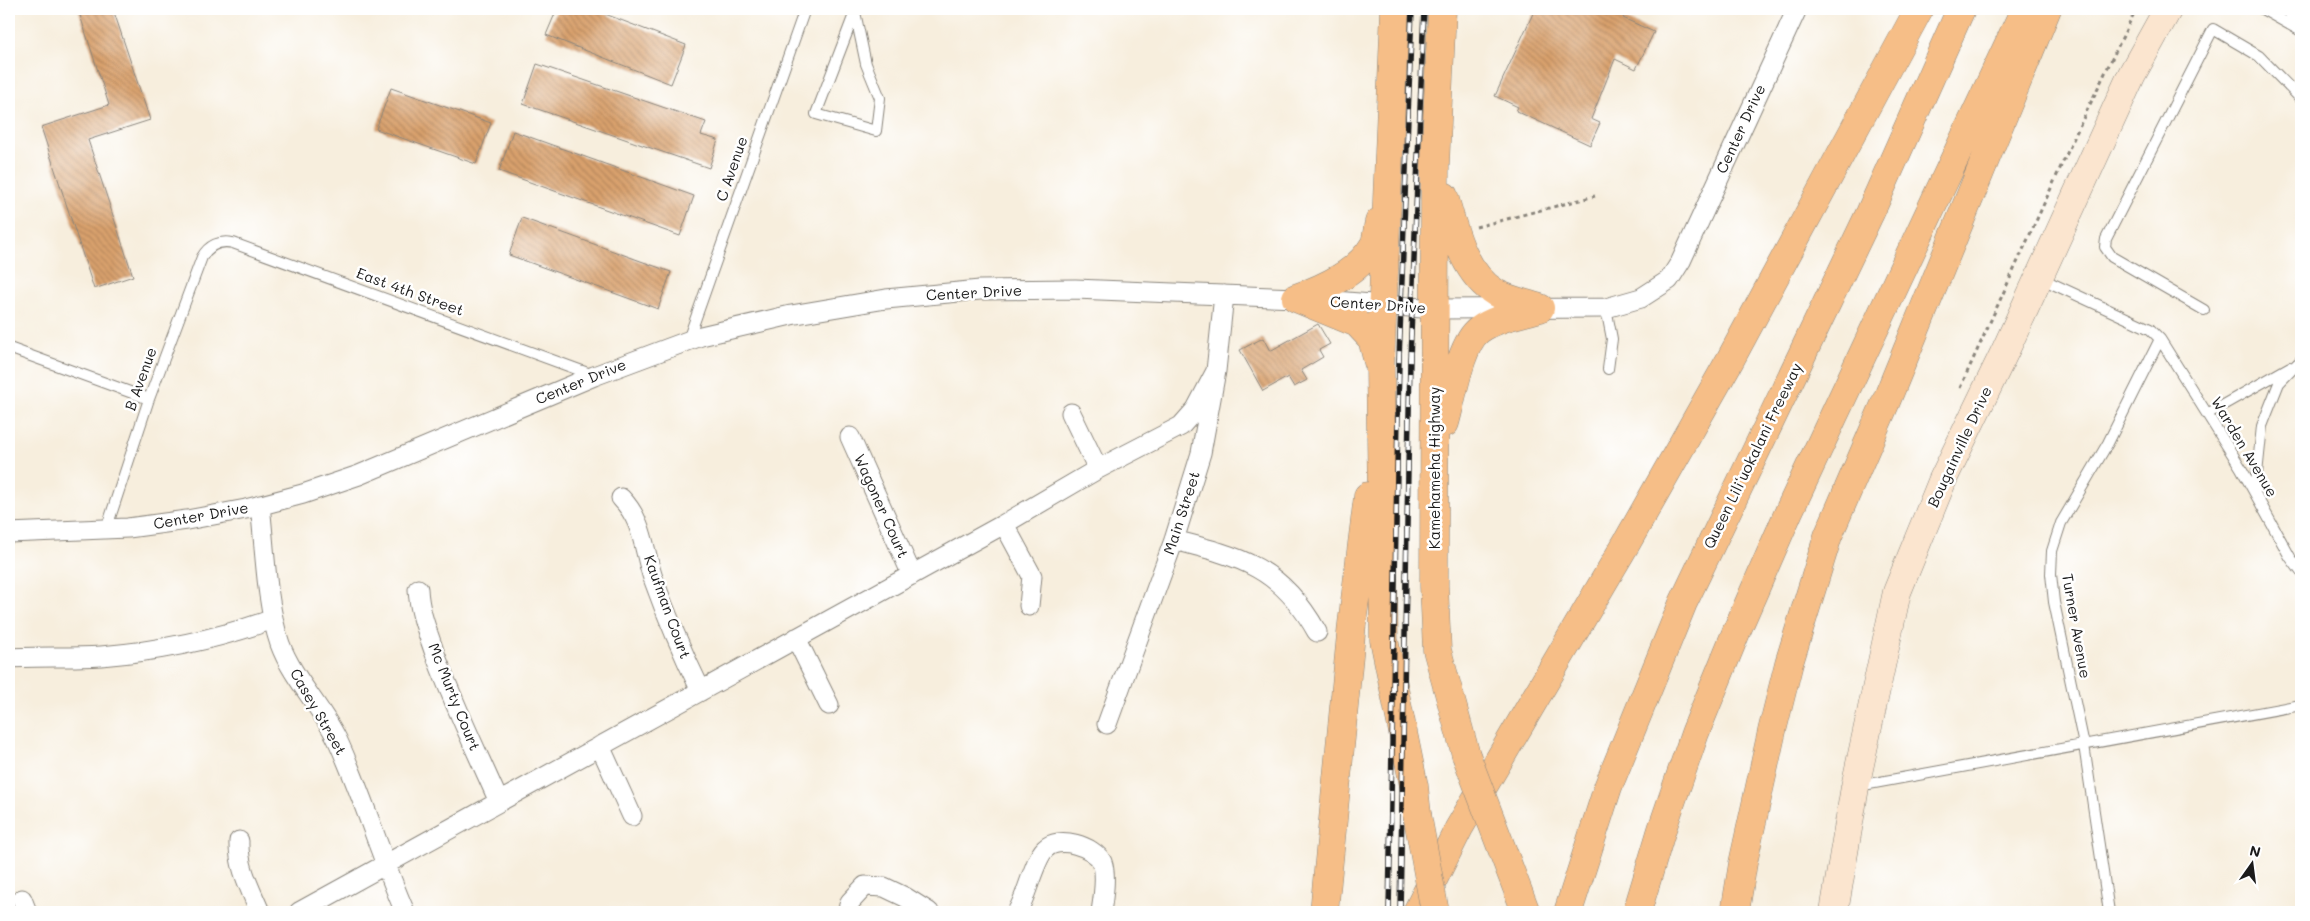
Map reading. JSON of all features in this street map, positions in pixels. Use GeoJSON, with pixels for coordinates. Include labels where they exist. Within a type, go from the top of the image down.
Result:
{"type":"FeatureCollection","features":[{"type":"Feature","properties":{"kind":"main road"},"geometry":{"type":"LineString","coordinates":[[1396,9],[1380,368],[1384,640],[1414,786],[1417,814],[1435,912]]}},
{"type":"Feature","properties":{"kind":"main road","name":"Kamehameha Highway"},"geometry":{"type":"LineString","coordinates":[[1442,9],[1435,166],[1434,586],[1437,650],[1466,756],[1526,912]]}},
{"type":"Feature","properties":{"kind":"main road"},"geometry":{"type":"LineString","coordinates":[[1417,912],[1459,828],[1627,542],[1730,360],[1919,9]]}},
{"type":"Feature","properties":{"kind":"main road","name":"Queen Liliʻuokalani Freeway"},"geometry":{"type":"LineString","coordinates":[[1568,912],[1608,787],[1683,603],[1870,213],[1961,9]]}},
{"type":"Feature","properties":{"kind":"main road"},"geometry":{"type":"LineString","coordinates":[[1637,912],[1662,829],[1692,742],[1737,630],[1790,509],[2025,9]]}},
{"type":"Feature","properties":{"kind":"main road"},"geometry":{"type":"LineString","coordinates":[[1735,912],[1758,793],[1789,663],[1828,536],[1885,404],[2047,9]]}},
{"type":"Feature","properties":{"kind":"main road"},"geometry":{"type":"LineString","coordinates":[[1435,166],[1459,246],[1476,275],[1496,293],[1540,308]]}},
{"type":"Feature","properties":{"kind":"main road"},"geometry":{"type":"LineString","coordinates":[[1296,298],[1325,288],[1355,266],[1374,245],[1389,172]]}},
{"type":"Feature","properties":{"kind":"main road"},"geometry":{"type":"LineString","coordinates":[[1296,298],[1337,313],[1357,323],[1372,339],[1380,368]]}},
{"type":"Feature","properties":{"kind":"main road"},"geometry":{"type":"LineString","coordinates":[[1435,461],[1461,358],[1477,331],[1497,321],[1540,308]]}},
{"type":"Feature","properties":{"kind":"main road"},"geometry":{"type":"LineString","coordinates":[[1324,912],[1352,624],[1380,410]]}},
{"type":"Feature","properties":{"kind":"main road"},"geometry":{"type":"LineString","coordinates":[[1743,912],[1758,793]]}},
{"type":"Feature","properties":{"kind":"street","name":"Center Drive"},"geometry":{"type":"LineString","coordinates":[[9,532],[106,530],[187,520],[303,494],[359,475],[594,376],[688,340],[791,315],[886,299],[980,290],[1075,289],[1296,298],[1435,309],[1606,308],[1641,298],[1669,280],[1680,261],[1798,9]]}},
{"type":"Feature","properties":{"kind":"street","name":"Bougainville Drive"},"geometry":{"type":"LineString","coordinates":[[1834,912],[1855,787],[1897,592],[1943,479],[2006,349],[2037,277],[2132,74],[2168,9]]}},
{"type":"Feature","properties":{"kind":"street","name":"Main Street"},"geometry":{"type":"LineString","coordinates":[[1107,724],[1174,540],[1201,453],[1216,372],[1224,295]]}},
{"type":"Feature","properties":{"kind":"street"},"geometry":{"type":"LineString","coordinates":[[299,912],[1004,524],[1098,468],[1181,426],[1196,409],[1216,372]]}},
{"type":"Feature","properties":{"kind":"street"},"geometry":{"type":"LineString","coordinates":[[1071,413],[1098,468]]}},
{"type":"Feature","properties":{"kind":"street","name":"Wagoner Court"},"geometry":{"type":"LineString","coordinates":[[850,437],[912,575]]}},
{"type":"Feature","properties":{"kind":"street","name":"Kaufman Court"},"geometry":{"type":"LineString","coordinates":[[621,498],[632,509],[640,525],[650,568],[676,640],[701,691]]}},
{"type":"Feature","properties":{"kind":"street","name":"Casey Street"},"geometry":{"type":"LineString","coordinates":[[260,505],[273,619],[281,645],[292,669],[336,737],[384,865],[405,912]]}},
{"type":"Feature","properties":{"kind":"street"},"geometry":{"type":"LineString","coordinates":[[1004,524],[1032,576],[1029,606]]}},
{"type":"Feature","properties":{"kind":"street"},"geometry":{"type":"LineString","coordinates":[[1174,540],[1225,553],[1263,570],[1294,597],[1317,632]]}},
{"type":"Feature","properties":{"kind":"street","name":"Mc Murty Court"},"geometry":{"type":"LineString","coordinates":[[418,589],[421,611],[446,682],[498,802]]}},
{"type":"Feature","properties":{"kind":"street"},"geometry":{"type":"LineString","coordinates":[[9,658],[101,656],[146,651],[232,633],[273,619]]}},
{"type":"Feature","properties":{"kind":"street"},"geometry":{"type":"LineString","coordinates":[[796,638],[828,705]]}},
{"type":"Feature","properties":{"kind":"street"},"geometry":{"type":"LineString","coordinates":[[600,746],[632,816]]}},
{"type":"Feature","properties":{"kind":"street"},"geometry":{"type":"LineString","coordinates":[[239,840],[239,857],[260,912]]}},
{"type":"Feature","properties":{"kind":"street"},"geometry":{"type":"LineString","coordinates":[[1017,912],[1025,899],[1042,852],[1052,843],[1063,842],[1091,851],[1101,860],[1104,870],[1101,912]]}},
{"type":"Feature","properties":{"kind":"street"},"geometry":{"type":"LineString","coordinates":[[847,912],[850,902],[865,886],[884,887],[912,900],[929,912]]}},
{"type":"Feature","properties":{"kind":"lane","name":"C Avenue"},"geometry":{"type":"LineString","coordinates":[[688,340],[805,9]]}},
{"type":"Feature","properties":{"kind":"lane"},"geometry":{"type":"LineString","coordinates":[[2262,9],[2301,31]]}},
{"type":"Feature","properties":{"kind":"lane"},"geometry":{"type":"LineString","coordinates":[[2287,9],[2301,31]]}},
{"type":"Feature","properties":{"kind":"lane"},"geometry":{"type":"LineString","coordinates":[[856,10],[866,64],[880,98],[876,132],[816,114],[856,10]]}},
{"type":"Feature","properties":{"kind":"lane"},"geometry":{"type":"LineString","coordinates":[[2204,310],[2112,257],[2105,247],[2106,239],[2213,30],[2259,56],[2301,99]]}},
{"type":"Feature","properties":{"kind":"lane","name":"East 4th Street"},"geometry":{"type":"LineString","coordinates":[[215,244],[233,243],[594,376]]}},
{"type":"Feature","properties":{"kind":"lane","name":"B Avenue"},"geometry":{"type":"LineString","coordinates":[[106,530],[149,399],[202,257],[215,244]]}},
{"type":"Feature","properties":{"kind":"lane"},"geometry":{"type":"LineString","coordinates":[[2037,277],[2150,329],[2160,339]]}},
{"type":"Feature","properties":{"kind":"lane"},"geometry":{"type":"LineString","coordinates":[[1606,308],[1612,338],[1608,369]]}},
{"type":"Feature","properties":{"kind":"lane","name":"Warden Avenue"},"geometry":{"type":"LineString","coordinates":[[2160,339],[2255,493],[2290,557],[2301,572]]}},
{"type":"Feature","properties":{"kind":"lane","name":"Turner Avenue"},"geometry":{"type":"LineString","coordinates":[[2109,912],[2084,745],[2054,602],[2051,574],[2052,551],[2061,523],[2108,443],[2160,339]]}},
{"type":"Feature","properties":{"kind":"lane"},"geometry":{"type":"LineString","coordinates":[[9,348],[149,399]]}},
{"type":"Feature","properties":{"kind":"lane"},"geometry":{"type":"LineString","coordinates":[[2207,414],[2301,360]]}},
{"type":"Feature","properties":{"kind":"lane"},"geometry":{"type":"LineString","coordinates":[[2255,493],[2262,426],[2279,383],[2301,360]]}},
{"type":"Feature","properties":{"kind":"lane"},"geometry":{"type":"LineString","coordinates":[[1855,787],[2301,705]]}},
{"type":"Feature","properties":{"kind":"path"},"geometry":{"type":"LineString","coordinates":[[1468,229],[1595,196]]}},
{"type":"Feature","properties":{"kind":"building"},"geometry":{"type":"Polygon","coordinates":[[[78,9],[113,9],[150,120],[88,140],[133,276],[94,289],[41,127],[109,105],[78,9]]]}},
{"type":"Feature","properties":{"kind":"building"},"geometry":{"type":"Polygon","coordinates":[[[557,9],[592,9],[686,45],[671,84],[546,35],[557,9]]]}},
{"type":"Feature","properties":{"kind":"building"},"geometry":{"type":"Polygon","coordinates":[[[1535,9],[1628,9],[1623,18],[1654,32],[1636,69],[1615,59],[1591,119],[1600,123],[1590,145],[1516,111],[1518,107],[1495,96],[1535,9]]]}},
{"type":"Feature","properties":{"kind":"building"},"geometry":{"type":"Polygon","coordinates":[[[537,64],[706,122],[701,135],[718,140],[709,168],[523,104],[537,64]]]}},
{"type":"Feature","properties":{"kind":"building"},"geometry":{"type":"Polygon","coordinates":[[[391,88],[491,123],[476,164],[376,129],[391,88]]]}},
{"type":"Feature","properties":{"kind":"building"},"geometry":{"type":"Polygon","coordinates":[[[513,131],[694,196],[680,236],[499,171],[513,131]]]}},
{"type":"Feature","properties":{"kind":"building"},"geometry":{"type":"Polygon","coordinates":[[[522,218],[671,272],[658,309],[509,255],[522,218]]]}},
{"type":"Feature","properties":{"kind":"building"},"geometry":{"type":"Polygon","coordinates":[[[1318,324],[1330,344],[1319,350],[1323,357],[1301,370],[1307,380],[1294,387],[1288,377],[1263,391],[1240,350],[1263,338],[1270,351],[1318,324]]]}},
{"type":"Feature","properties":{"kind":"railway"},"geometry":{"type":"LineString","coordinates":[[1389,912],[1399,360],[1412,9]]}},
{"type":"Feature","properties":{"kind":"railway"},"geometry":{"type":"LineString","coordinates":[[1400,912],[1410,359],[1424,9]]}}]}
